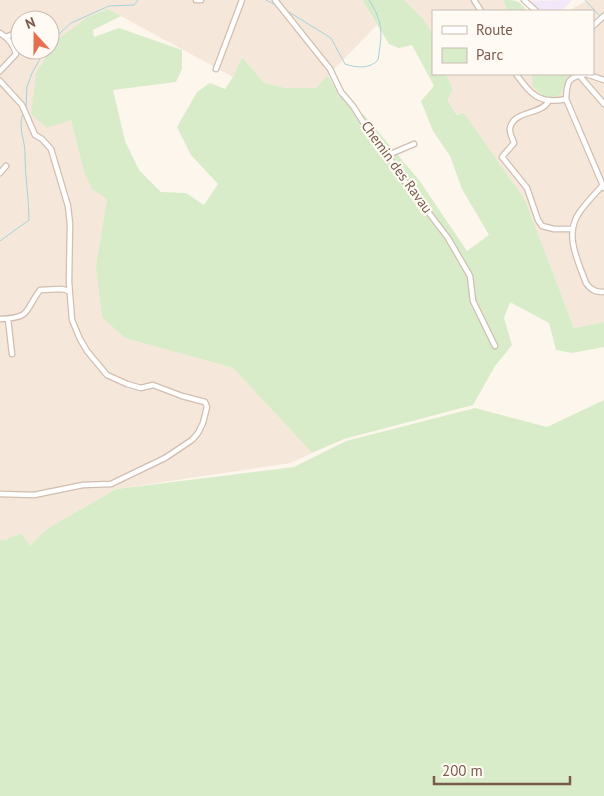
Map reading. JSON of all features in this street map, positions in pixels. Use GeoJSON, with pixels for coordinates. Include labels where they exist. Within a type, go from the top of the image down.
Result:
{"type":"FeatureCollection","features":[{"type":"Feature","properties":{"kind":"street"},"geometry":{"type":"LineString","coordinates":[[196,0],[201,0]]}},
{"type":"Feature","properties":{"kind":"street"},"geometry":{"type":"LineString","coordinates":[[216,68],[242,0]]}},
{"type":"Feature","properties":{"kind":"street","name":"Chemin des Ravau"},"geometry":{"type":"LineString","coordinates":[[276,0],[330,69],[341,92],[354,106],[397,171],[448,238],[470,276],[473,301],[495,346]]}},
{"type":"Feature","properties":{"kind":"street"},"geometry":{"type":"LineString","coordinates":[[524,0],[535,10]]}},
{"type":"Feature","properties":{"kind":"street"},"geometry":{"type":"LineString","coordinates":[[594,25],[604,16]]}},
{"type":"Feature","properties":{"kind":"street"},"geometry":{"type":"LineString","coordinates":[[0,33],[15,48],[16,54],[0,71]]}},
{"type":"Feature","properties":{"kind":"street"},"geometry":{"type":"LineString","coordinates":[[6,37],[10,35]]}},
{"type":"Feature","properties":{"kind":"street"},"geometry":{"type":"LineString","coordinates":[[517,75],[534,94],[548,102],[566,99]]}},
{"type":"Feature","properties":{"kind":"street"},"geometry":{"type":"LineString","coordinates":[[604,104],[579,75],[570,79],[567,85],[566,99],[603,187],[575,220],[572,238],[586,282],[594,291],[604,292]]}},
{"type":"Feature","properties":{"kind":"street"},"geometry":{"type":"LineString","coordinates":[[589,75],[604,80]]}},
{"type":"Feature","properties":{"kind":"street"},"geometry":{"type":"LineString","coordinates":[[0,81],[22,105],[35,135],[42,139],[51,149],[68,206],[70,224],[69,291],[72,320],[86,351],[108,374],[127,384],[141,388],[153,385],[193,400],[202,400],[207,407],[203,423],[192,440],[165,458],[111,484],[83,485],[34,495],[0,494]]}},
{"type":"Feature","properties":{"kind":"street"},"geometry":{"type":"LineString","coordinates":[[548,102],[543,108],[522,114],[510,127],[514,144],[502,157],[527,188],[538,220],[542,226],[554,229],[573,229]]}},
{"type":"Feature","properties":{"kind":"street"},"geometry":{"type":"LineString","coordinates":[[388,155],[414,144]]}},
{"type":"Feature","properties":{"kind":"street"},"geometry":{"type":"LineString","coordinates":[[0,173],[6,166]]}},
{"type":"Feature","properties":{"kind":"street"},"geometry":{"type":"LineString","coordinates":[[0,319],[22,316],[28,313],[40,290],[62,289],[69,291]]}},
{"type":"Feature","properties":{"kind":"street"},"geometry":{"type":"LineString","coordinates":[[8,319],[12,354]]}},
{"type":"Feature","properties":{"kind":"shaded area"},"geometry":{"type":"Polygon","coordinates":[[[0,0],[362,0],[377,25],[316,88],[286,88],[264,83],[242,57],[233,77],[108,9],[88,17],[71,120],[84,172],[107,199],[96,265],[125,338],[233,368],[312,453],[291,463],[116,489],[45,530],[30,546],[21,533],[5,540],[0,540],[0,0]]]}},
{"type":"Feature","properties":{"kind":"shaded area"},"geometry":{"type":"Polygon","coordinates":[[[404,0],[503,0],[508,10],[432,10],[432,32],[423,19],[404,0]]]}},
{"type":"Feature","properties":{"kind":"shaded area"},"geometry":{"type":"Polygon","coordinates":[[[572,0],[562,10],[539,10],[526,1],[572,0]]]}},
{"type":"Feature","properties":{"kind":"shaded area"},"geometry":{"type":"Polygon","coordinates":[[[588,0],[604,0],[604,322],[574,328],[525,200],[464,113],[458,115],[446,100],[453,90],[446,75],[532,75],[532,85],[561,94],[567,78],[571,75],[594,75],[594,10],[570,10],[588,0]]]}},
{"type":"Feature","properties":{"kind":"green space"},"geometry":{"type":"Polygon","coordinates":[[[362,0],[404,0],[423,19],[432,32],[432,75],[446,75],[453,90],[447,100],[457,115],[464,113],[525,200],[574,328],[604,322],[604,347],[572,353],[556,350],[549,323],[510,302],[504,318],[512,345],[495,366],[473,405],[344,439],[312,453],[233,368],[125,338],[102,317],[96,265],[107,199],[92,189],[84,172],[71,120],[47,128],[31,114],[36,73],[44,60],[60,60],[60,38],[88,17],[108,9],[121,16],[93,30],[94,37],[119,28],[182,50],[182,69],[176,82],[113,90],[125,141],[139,170],[161,192],[186,193],[204,205],[218,184],[191,155],[177,127],[197,92],[210,83],[225,89],[242,57],[264,83],[286,88],[316,88],[328,75],[338,94],[364,115],[419,180],[467,251],[489,235],[462,189],[450,156],[433,131],[421,101],[434,86],[412,45],[399,48],[389,44],[362,0]]]}},
{"type":"Feature","properties":{"kind":"green space"},"geometry":{"type":"Polygon","coordinates":[[[503,0],[517,1],[525,10],[508,10],[503,0]]]}},
{"type":"Feature","properties":{"kind":"green space"},"geometry":{"type":"Polygon","coordinates":[[[532,75],[571,75],[567,78],[561,94],[552,98],[545,97],[532,85],[532,75]]]}},
{"type":"Feature","properties":{"kind":"green space"},"geometry":{"type":"Polygon","coordinates":[[[604,400],[604,796],[0,796],[0,540],[5,540],[21,533],[30,546],[45,530],[116,489],[294,467],[346,441],[475,408],[547,427],[604,400]]]}},
{"type":"Feature","properties":{"kind":"waterway"},"geometry":{"type":"LineString","coordinates":[[60,33],[71,23],[109,6],[134,5],[138,0]]}},
{"type":"Feature","properties":{"kind":"waterway"},"geometry":{"type":"LineString","coordinates":[[266,0],[277,6]]}},
{"type":"Feature","properties":{"kind":"waterway"},"geometry":{"type":"LineString","coordinates":[[287,11],[331,38],[345,64],[363,67],[371,65],[378,60],[380,43],[381,29],[377,15],[369,0]]}},
{"type":"Feature","properties":{"kind":"waterway"},"geometry":{"type":"LineString","coordinates":[[585,0],[600,16]]}},
{"type":"Feature","properties":{"kind":"waterway"},"geometry":{"type":"LineString","coordinates":[[26,108],[27,87],[39,60]]}},
{"type":"Feature","properties":{"kind":"waterway"},"geometry":{"type":"LineString","coordinates":[[0,241],[29,220],[25,150],[21,129],[23,113]]}}]}
